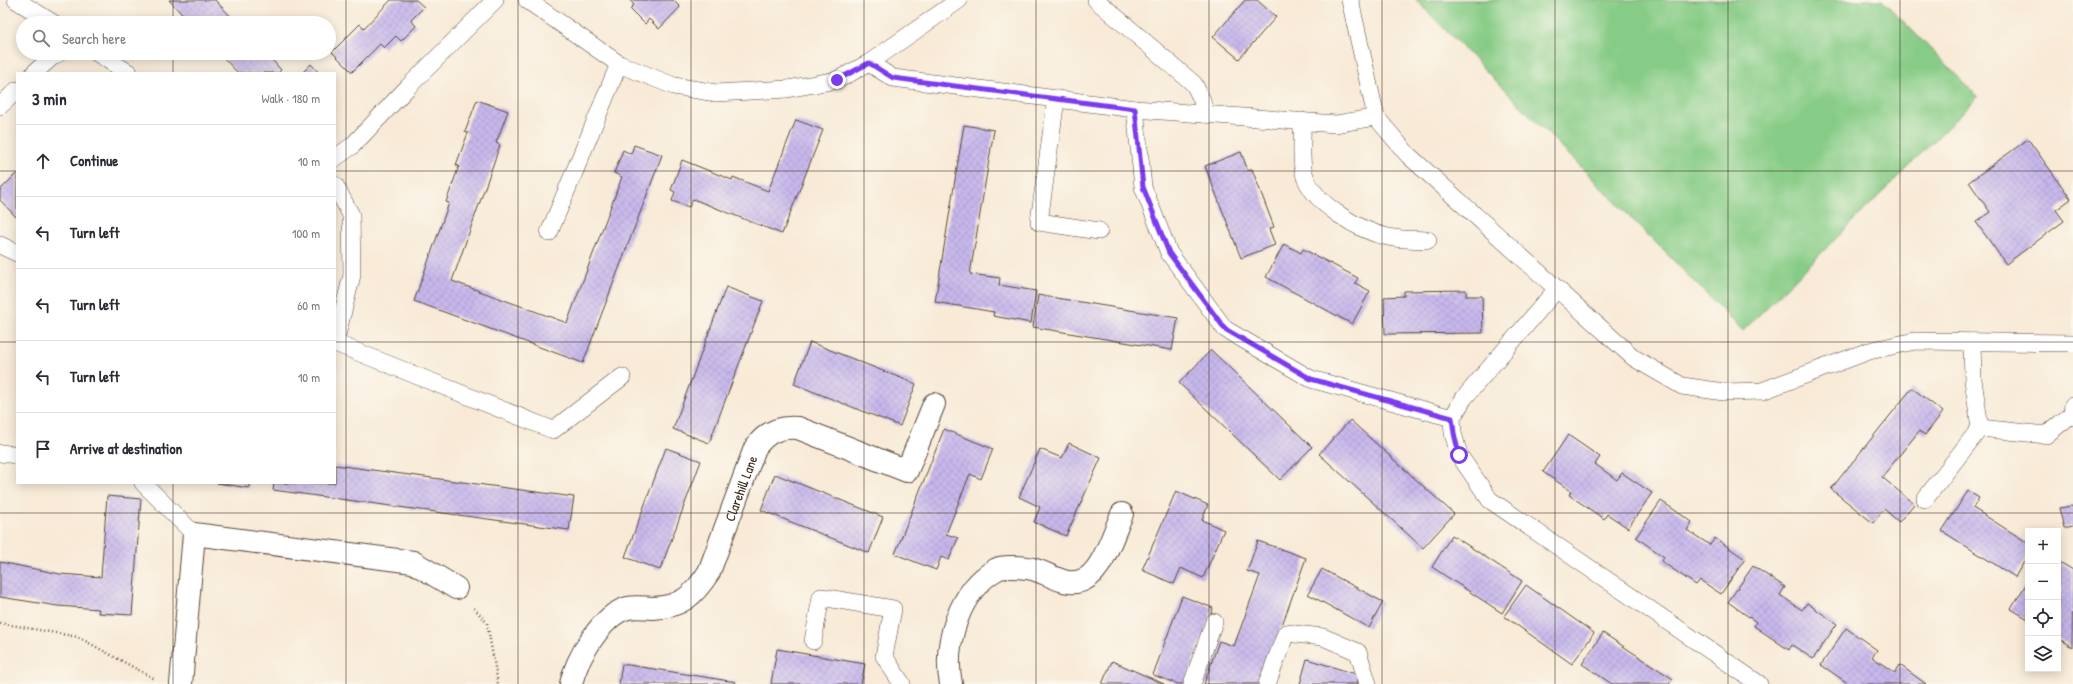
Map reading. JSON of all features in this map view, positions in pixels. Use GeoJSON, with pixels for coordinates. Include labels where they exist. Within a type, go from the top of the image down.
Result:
{"type":"FeatureCollection","features":[{"type":"Feature","properties":{"kind":"street","name":"Clarehill Lane"},"geometry":{"type":"LineString","coordinates":[[571,684],[580,656],[591,638],[614,616],[628,608],[668,607],[680,602],[700,586],[709,572],[754,448],[761,439],[779,428],[798,428],[907,471],[934,404]]}},
{"type":"Feature","properties":{"kind":"street"},"geometry":{"type":"LineString","coordinates":[[951,684],[948,654],[951,636],[957,618],[967,599],[981,582],[998,568],[1028,568],[1068,582],[1084,580],[1097,569],[1122,514]]}},
{"type":"Feature","properties":{"kind":"street"},"geometry":{"type":"LineString","coordinates":[[181,684],[194,534],[413,562],[456,588]]}},
{"type":"Feature","properties":{"kind":"lane"},"geometry":{"type":"LineString","coordinates":[[16,0],[42,16]]}},
{"type":"Feature","properties":{"kind":"lane"},"geometry":{"type":"LineString","coordinates":[[336,157],[352,146],[408,87],[495,0]]}},
{"type":"Feature","properties":{"kind":"lane"},"geometry":{"type":"LineString","coordinates":[[527,0],[619,64],[674,86],[716,93],[787,89],[837,80],[869,63],[959,0]]}},
{"type":"Feature","properties":{"kind":"lane"},"geometry":{"type":"LineString","coordinates":[[1096,0],[1194,84],[1202,100],[1204,114]]}},
{"type":"Feature","properties":{"kind":"lane"},"geometry":{"type":"LineString","coordinates":[[1350,0],[1376,117],[1408,156],[1556,290],[1634,358],[1682,386],[1724,392],[1762,391],[1869,352],[1915,341],[2073,343]]}},
{"type":"Feature","properties":{"kind":"lane"},"geometry":{"type":"LineString","coordinates":[[35,72],[49,60]]}},
{"type":"Feature","properties":{"kind":"lane"},"geometry":{"type":"LineString","coordinates":[[108,60],[127,72]]}},
{"type":"Feature","properties":{"kind":"lane"},"geometry":{"type":"LineString","coordinates":[[869,63],[893,78],[1135,109],[1336,124],[1376,117]]}},
{"type":"Feature","properties":{"kind":"lane"},"geometry":{"type":"LineString","coordinates":[[550,233],[619,64]]}},
{"type":"Feature","properties":{"kind":"lane"},"geometry":{"type":"LineString","coordinates":[[0,106],[16,91]]}},
{"type":"Feature","properties":{"kind":"lane"},"geometry":{"type":"LineString","coordinates":[[1056,99],[1038,222],[1099,230]]}},
{"type":"Feature","properties":{"kind":"lane"},"geometry":{"type":"LineString","coordinates":[[1135,109],[1143,187],[1169,253],[1225,329],[1311,379],[1452,418]]}},
{"type":"Feature","properties":{"kind":"lane"},"geometry":{"type":"LineString","coordinates":[[1302,121],[1304,173],[1313,193],[1328,207],[1355,224],[1388,237],[1428,240]]}},
{"type":"Feature","properties":{"kind":"lane"},"geometry":{"type":"LineString","coordinates":[[336,187],[351,215],[352,275],[336,339]]}},
{"type":"Feature","properties":{"kind":"lane"},"geometry":{"type":"LineString","coordinates":[[0,245],[16,253]]}},
{"type":"Feature","properties":{"kind":"lane"},"geometry":{"type":"LineString","coordinates":[[1556,290],[1464,398],[1452,418],[1459,455],[1490,500],[1759,684]]}},
{"type":"Feature","properties":{"kind":"lane"},"geometry":{"type":"LineString","coordinates":[[1925,499],[1980,428],[1973,380],[1972,342]]}},
{"type":"Feature","properties":{"kind":"lane"},"geometry":{"type":"LineString","coordinates":[[336,343],[553,430],[622,377]]}},
{"type":"Feature","properties":{"kind":"lane"},"geometry":{"type":"LineString","coordinates":[[1980,428],[2046,435],[2072,414],[2073,405]]}},
{"type":"Feature","properties":{"kind":"lane"},"geometry":{"type":"LineString","coordinates":[[0,453],[16,455]]}},
{"type":"Feature","properties":{"kind":"lane"},"geometry":{"type":"LineString","coordinates":[[145,484],[194,534]]}},
{"type":"Feature","properties":{"kind":"lane"},"geometry":{"type":"LineString","coordinates":[[813,640],[821,597],[893,610],[884,656],[902,684]]}},
{"type":"Feature","properties":{"kind":"lane"},"geometry":{"type":"LineString","coordinates":[[1192,684],[1214,622]]}},
{"type":"Feature","properties":{"kind":"lane"},"geometry":{"type":"LineString","coordinates":[[1267,684],[1286,633],[1323,637],[1358,652],[1368,684]]}},
{"type":"Feature","properties":{"kind":"path"},"geometry":{"type":"LineString","coordinates":[[456,588],[487,623],[498,684]]}},
{"type":"Feature","properties":{"kind":"path"},"geometry":{"type":"LineString","coordinates":[[0,623],[78,638],[159,680]]}},
{"type":"Feature","properties":{"kind":"green space"},"geometry":{"type":"Polygon","coordinates":[[[1416,0],[1882,0],[1978,97],[1743,331],[1416,0]]]}},
{"type":"Feature","properties":{"kind":"building"},"geometry":{"type":"Polygon","coordinates":[[[169,0],[215,0],[230,16],[184,16],[169,0]]]}},
{"type":"Feature","properties":{"kind":"building"},"geometry":{"type":"Polygon","coordinates":[[[391,0],[416,0],[424,7],[411,20],[416,26],[401,41],[396,36],[384,48],[380,44],[352,72],[336,56],[336,48],[360,24],[364,28],[391,0]]]}},
{"type":"Feature","properties":{"kind":"building"},"geometry":{"type":"Polygon","coordinates":[[[630,0],[673,0],[680,7],[659,29],[649,19],[645,24],[630,9],[634,5],[630,0]]]}},
{"type":"Feature","properties":{"kind":"building"},"geometry":{"type":"Polygon","coordinates":[[[1245,0],[1257,0],[1276,17],[1239,59],[1213,37],[1245,0]]]}},
{"type":"Feature","properties":{"kind":"building"},"geometry":{"type":"Polygon","coordinates":[[[226,60],[272,60],[281,70],[279,72],[237,72],[226,60]]]}},
{"type":"Feature","properties":{"kind":"building"},"geometry":{"type":"Polygon","coordinates":[[[311,64],[318,72],[303,72],[311,64]]]}},
{"type":"Feature","properties":{"kind":"building"},"geometry":{"type":"Polygon","coordinates":[[[477,100],[508,111],[496,143],[500,145],[452,281],[567,323],[622,177],[614,173],[623,150],[631,154],[634,145],[662,155],[583,363],[414,301],[449,203],[446,202],[459,166],[456,165],[468,133],[465,132],[477,100]]]}},
{"type":"Feature","properties":{"kind":"building"},"geometry":{"type":"Polygon","coordinates":[[[796,120],[823,130],[782,234],[693,199],[689,207],[672,201],[675,192],[671,190],[682,160],[732,180],[733,177],[768,191],[796,120]]]}},
{"type":"Feature","properties":{"kind":"building"},"geometry":{"type":"Polygon","coordinates":[[[964,125],[994,130],[970,274],[1000,278],[999,285],[1036,291],[1031,323],[993,316],[994,312],[935,302],[964,125]]]}},
{"type":"Feature","properties":{"kind":"building"},"geometry":{"type":"Polygon","coordinates":[[[2028,139],[2071,199],[2056,210],[2064,221],[2006,264],[1976,222],[1990,212],[1969,182],[2028,139]]]}},
{"type":"Feature","properties":{"kind":"building"},"geometry":{"type":"Polygon","coordinates":[[[1241,152],[1248,171],[1252,169],[1274,227],[1269,229],[1275,245],[1241,258],[1205,166],[1241,152]]]}},
{"type":"Feature","properties":{"kind":"building"},"geometry":{"type":"Polygon","coordinates":[[[16,174],[16,217],[0,200],[0,190],[16,174]]]}},
{"type":"Feature","properties":{"kind":"building"},"geometry":{"type":"Polygon","coordinates":[[[1284,244],[1301,253],[1303,249],[1358,278],[1355,283],[1370,291],[1352,324],[1266,277],[1284,244]]]}},
{"type":"Feature","properties":{"kind":"building"},"geometry":{"type":"Polygon","coordinates":[[[726,287],[763,301],[709,443],[673,429],[726,287]]]}},
{"type":"Feature","properties":{"kind":"building"},"geometry":{"type":"Polygon","coordinates":[[[1466,290],[1466,296],[1482,296],[1483,333],[1385,334],[1384,297],[1404,296],[1404,291],[1466,290]]]}},
{"type":"Feature","properties":{"kind":"building"},"geometry":{"type":"Polygon","coordinates":[[[1038,295],[1178,318],[1172,350],[1033,327],[1038,295]]]}},
{"type":"Feature","properties":{"kind":"building"},"geometry":{"type":"Polygon","coordinates":[[[810,342],[916,384],[900,426],[794,384],[810,342]]]}},
{"type":"Feature","properties":{"kind":"building"},"geometry":{"type":"Polygon","coordinates":[[[1211,350],[1312,447],[1280,480],[1179,383],[1211,350]]]}},
{"type":"Feature","properties":{"kind":"building"},"geometry":{"type":"Polygon","coordinates":[[[1912,388],[1943,412],[1925,435],[1919,431],[1882,477],[1914,504],[1899,522],[1884,509],[1873,523],[1831,489],[1912,388]]]}},
{"type":"Feature","properties":{"kind":"building"},"geometry":{"type":"Polygon","coordinates":[[[1350,420],[1454,514],[1423,548],[1319,454],[1350,420]]]}},
{"type":"Feature","properties":{"kind":"building"},"geometry":{"type":"Polygon","coordinates":[[[944,429],[993,449],[981,479],[970,474],[946,534],[958,538],[949,560],[941,557],[936,570],[895,554],[944,429]]]}},
{"type":"Feature","properties":{"kind":"building"},"geometry":{"type":"Polygon","coordinates":[[[1568,435],[1600,457],[1595,464],[1617,480],[1622,473],[1652,493],[1628,528],[1607,514],[1604,519],[1569,495],[1571,491],[1543,472],[1568,435]]]}},
{"type":"Feature","properties":{"kind":"building"},"geometry":{"type":"Polygon","coordinates":[[[1069,443],[1101,458],[1066,536],[1034,522],[1040,507],[1019,497],[1040,449],[1062,458],[1069,443]]]}},
{"type":"Feature","properties":{"kind":"building"},"geometry":{"type":"Polygon","coordinates":[[[666,448],[701,461],[660,570],[625,557],[666,448]]]}},
{"type":"Feature","properties":{"kind":"building"},"geometry":{"type":"Polygon","coordinates":[[[336,465],[574,497],[569,530],[273,490],[274,484],[336,484],[336,465]]]}},
{"type":"Feature","properties":{"kind":"building"},"geometry":{"type":"Polygon","coordinates":[[[775,474],[883,517],[869,553],[761,510],[775,474]]]}},
{"type":"Feature","properties":{"kind":"building"},"geometry":{"type":"Polygon","coordinates":[[[223,484],[249,484],[249,488],[223,484]]]}},
{"type":"Feature","properties":{"kind":"building"},"geometry":{"type":"Polygon","coordinates":[[[1176,491],[1208,505],[1202,520],[1224,530],[1203,578],[1181,568],[1174,584],[1142,570],[1176,491]]]}},
{"type":"Feature","properties":{"kind":"building"},"geometry":{"type":"Polygon","coordinates":[[[1968,491],[1979,498],[1973,508],[2025,541],[2025,560],[2015,577],[1942,531],[1968,491]]]}},
{"type":"Feature","properties":{"kind":"building"},"geometry":{"type":"Polygon","coordinates":[[[107,496],[141,499],[132,615],[98,613],[99,609],[58,606],[0,597],[0,562],[60,574],[101,577],[107,496]]]}},
{"type":"Feature","properties":{"kind":"building"},"geometry":{"type":"Polygon","coordinates":[[[1661,501],[1692,522],[1687,530],[1710,545],[1715,538],[1745,559],[1721,594],[1700,580],[1696,585],[1661,561],[1664,557],[1636,537],[1661,501]]]}},
{"type":"Feature","properties":{"kind":"building"},"geometry":{"type":"Polygon","coordinates":[[[2073,506],[2073,526],[2064,528],[2059,508],[2073,506]]]}},
{"type":"Feature","properties":{"kind":"building"},"geometry":{"type":"Polygon","coordinates":[[[1452,535],[1522,581],[1502,613],[1432,567],[1452,535]]]}},
{"type":"Feature","properties":{"kind":"building"},"geometry":{"type":"Polygon","coordinates":[[[1258,541],[1306,558],[1261,684],[1204,684],[1219,641],[1234,646],[1260,575],[1247,571],[1258,541]]]}},
{"type":"Feature","properties":{"kind":"building"},"geometry":{"type":"Polygon","coordinates":[[[2061,563],[2073,570],[2072,647],[2061,640],[2061,563]]]}},
{"type":"Feature","properties":{"kind":"building"},"geometry":{"type":"Polygon","coordinates":[[[1753,566],[1785,587],[1780,595],[1802,610],[1807,603],[1837,624],[1813,659],[1792,645],[1789,650],[1754,626],[1756,622],[1728,602],[1753,566]]]}},
{"type":"Feature","properties":{"kind":"building"},"geometry":{"type":"Polygon","coordinates":[[[1322,569],[1383,602],[1369,628],[1308,594],[1322,569]]]}},
{"type":"Feature","properties":{"kind":"building"},"geometry":{"type":"Polygon","coordinates":[[[1526,585],[1594,633],[1572,664],[1504,616],[1526,585]]]}},
{"type":"Feature","properties":{"kind":"building"},"geometry":{"type":"Polygon","coordinates":[[[2025,586],[2025,617],[2011,609],[2025,586]]]}},
{"type":"Feature","properties":{"kind":"building"},"geometry":{"type":"Polygon","coordinates":[[[1182,596],[1213,608],[1185,684],[1178,684],[1153,675],[1182,596]]]}},
{"type":"Feature","properties":{"kind":"building"},"geometry":{"type":"Polygon","coordinates":[[[1846,628],[1877,650],[1872,657],[1895,673],[1900,665],[1926,684],[1849,684],[1821,665],[1846,628]]]}},
{"type":"Feature","properties":{"kind":"building"},"geometry":{"type":"Polygon","coordinates":[[[1603,633],[1673,679],[1669,684],[1612,684],[1582,664],[1603,633]]]}},
{"type":"Feature","properties":{"kind":"building"},"geometry":{"type":"Polygon","coordinates":[[[777,649],[865,664],[861,684],[771,684],[777,649]]]}},
{"type":"Feature","properties":{"kind":"building"},"geometry":{"type":"Polygon","coordinates":[[[1307,659],[1359,675],[1357,684],[1300,684],[1307,659]]]}},
{"type":"Feature","properties":{"kind":"building"},"geometry":{"type":"Polygon","coordinates":[[[1112,661],[1164,684],[1102,684],[1112,661]]]}},
{"type":"Feature","properties":{"kind":"building"},"geometry":{"type":"Polygon","coordinates":[[[622,664],[736,682],[735,684],[619,684],[622,664]]]}},
{"type":"Feature","properties":{"kind":"route"},"geometry":{"type":"LineString","coordinates":[[837,80],[869,63],[893,78],[1135,109],[1143,187],[1169,253],[1225,329],[1311,379],[1452,418],[1459,455]]}}]}
